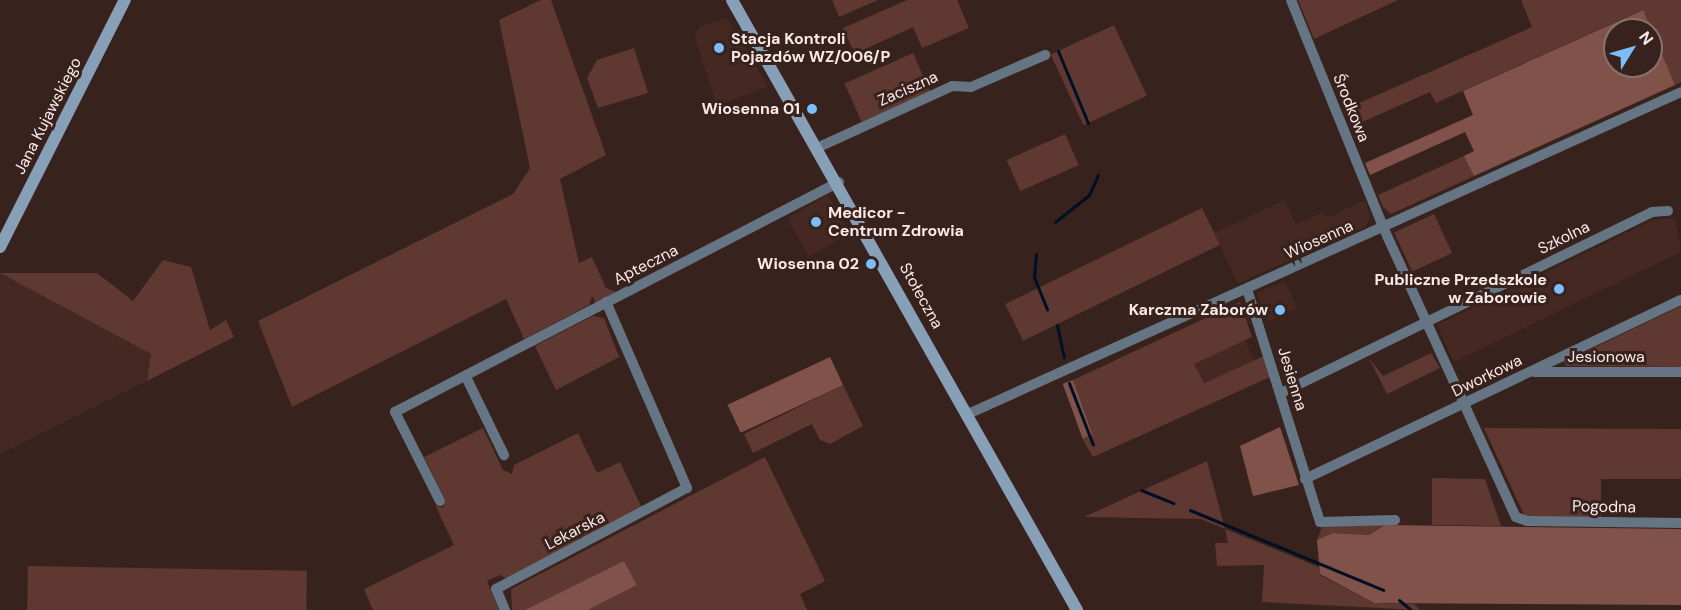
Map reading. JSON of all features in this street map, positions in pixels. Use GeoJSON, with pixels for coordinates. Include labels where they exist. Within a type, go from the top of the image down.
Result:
{"type":"FeatureCollection","features":[{"type":"Feature","properties":{"kind":"main road","name":"Jana Kujawskiego"},"geometry":{"type":"LineString","coordinates":[[0,247],[125,0]]}},
{"type":"Feature","properties":{"kind":"main road","name":"Stołeczna"},"geometry":{"type":"LineString","coordinates":[[732,0],[839,182],[1077,610]]}},
{"type":"Feature","properties":{"kind":"street","name":"Środkowa"},"geometry":{"type":"LineString","coordinates":[[1291,0],[1383,227],[1513,511],[1527,521]]}},
{"type":"Feature","properties":{"kind":"street","name":"Zaciszna"},"geometry":{"type":"LineString","coordinates":[[819,147],[952,86],[971,87],[1045,55]]}},
{"type":"Feature","properties":{"kind":"street","name":"Wiosenna"},"geometry":{"type":"LineString","coordinates":[[968,414],[1681,92]]}},
{"type":"Feature","properties":{"kind":"street","name":"Apteczna"},"geometry":{"type":"LineString","coordinates":[[440,501],[395,412],[839,182]]}},
{"type":"Feature","properties":{"kind":"street","name":"Szkolna"},"geometry":{"type":"LineString","coordinates":[[1281,393],[1652,212],[1668,211]]}},
{"type":"Feature","properties":{"kind":"street","name":"Jesienna"},"geometry":{"type":"LineString","coordinates":[[1247,289],[1320,522],[1395,520]]}},
{"type":"Feature","properties":{"kind":"street","name":"Dworkowa"},"geometry":{"type":"LineString","coordinates":[[1305,480],[1681,300]]}},
{"type":"Feature","properties":{"kind":"street","name":"Lekarska"},"geometry":{"type":"LineString","coordinates":[[505,610],[496,590],[687,488],[606,302]]}},
{"type":"Feature","properties":{"kind":"street","name":"Jesionowa"},"geometry":{"type":"LineString","coordinates":[[1530,372],[1681,372]]}},
{"type":"Feature","properties":{"kind":"street"},"geometry":{"type":"LineString","coordinates":[[466,377],[504,455]]}},
{"type":"Feature","properties":{"kind":"street","name":"Pogodna"},"geometry":{"type":"LineString","coordinates":[[1527,521],[1681,523]]}},
{"type":"Feature","properties":{"kind":"shaded area"},"geometry":{"type":"Polygon","coordinates":[[[541,0],[551,0],[606,155],[560,179],[579,263],[592,257],[606,288],[616,292],[596,303],[592,296],[589,305],[524,339],[506,299],[292,407],[258,321],[513,194],[530,168],[499,20],[541,0]]]}},
{"type":"Feature","properties":{"kind":"shaded area"},"geometry":{"type":"Polygon","coordinates":[[[832,0],[878,0],[839,17],[832,0]]]}},
{"type":"Feature","properties":{"kind":"shaded area"},"geometry":{"type":"Polygon","coordinates":[[[907,0],[957,0],[969,28],[922,48],[913,27],[855,54],[843,28],[907,0]]]}},
{"type":"Feature","properties":{"kind":"shaded area"},"geometry":{"type":"Polygon","coordinates":[[[1298,0],[1398,0],[1314,39],[1298,0]]]}},
{"type":"Feature","properties":{"kind":"shaded area"},"geometry":{"type":"Polygon","coordinates":[[[1521,0],[1681,0],[1681,82],[1675,85],[1663,58],[1663,18],[1646,18],[1642,10],[1624,18],[1603,18],[1603,28],[1436,103],[1430,92],[1351,127],[1350,107],[1532,27],[1521,0]]]}},
{"type":"Feature","properties":{"kind":"shaded area"},"geometry":{"type":"Polygon","coordinates":[[[1643,10],[1646,18],[1625,18],[1643,10]]]}},
{"type":"Feature","properties":{"kind":"shaded area"},"geometry":{"type":"Polygon","coordinates":[[[728,18],[768,87],[717,106],[695,37],[699,27],[728,18]]]}},
{"type":"Feature","properties":{"kind":"shaded area"},"geometry":{"type":"Polygon","coordinates":[[[1114,25],[1147,96],[1084,125],[1051,55],[1114,25]]]}},
{"type":"Feature","properties":{"kind":"shaded area"},"geometry":{"type":"Polygon","coordinates":[[[1603,28],[1603,78],[1663,78],[1663,57],[1675,85],[1474,176],[1464,156],[1474,151],[1465,132],[1370,175],[1365,163],[1473,115],[1463,91],[1603,28]]]}},
{"type":"Feature","properties":{"kind":"shaded area"},"geometry":{"type":"Polygon","coordinates":[[[634,48],[648,93],[598,108],[587,78],[597,60],[634,48]]]}},
{"type":"Feature","properties":{"kind":"shaded area"},"geometry":{"type":"Polygon","coordinates":[[[913,53],[930,91],[862,122],[844,84],[913,53]]]}},
{"type":"Feature","properties":{"kind":"shaded area"},"geometry":{"type":"Polygon","coordinates":[[[1065,134],[1079,165],[1020,191],[1007,160],[1065,134]]]}},
{"type":"Feature","properties":{"kind":"shaded area"},"geometry":{"type":"Polygon","coordinates":[[[1464,156],[1474,176],[1391,214],[1383,207],[1378,195],[1464,156]]]}},
{"type":"Feature","properties":{"kind":"shaded area"},"geometry":{"type":"Polygon","coordinates":[[[828,195],[850,233],[809,257],[787,218],[828,195]]]}},
{"type":"Feature","properties":{"kind":"shaded area"},"geometry":{"type":"Polygon","coordinates":[[[1285,200],[1296,224],[1324,212],[1327,218],[1365,200],[1370,216],[1365,227],[1238,283],[1214,233],[1285,200]]]}},
{"type":"Feature","properties":{"kind":"shaded area"},"geometry":{"type":"Polygon","coordinates":[[[1202,208],[1220,245],[1023,341],[1005,304],[1202,208]]]}},
{"type":"Feature","properties":{"kind":"shaded area"},"geometry":{"type":"Polygon","coordinates":[[[1434,214],[1452,253],[1412,272],[1394,233],[1434,214]]]}},
{"type":"Feature","properties":{"kind":"shaded area","name":"Publiczne Przedszkole w Zaborowie"},"geometry":{"type":"Polygon","coordinates":[[[1675,218],[1681,252],[1454,362],[1437,325],[1655,219],[1675,218]]]}},
{"type":"Feature","properties":{"kind":"shaded area"},"geometry":{"type":"Polygon","coordinates":[[[163,260],[191,267],[210,330],[226,320],[234,337],[147,381],[151,354],[0,273],[97,273],[133,301],[163,260]]]}},
{"type":"Feature","properties":{"kind":"shaded area"},"geometry":{"type":"Polygon","coordinates":[[[0,273],[151,354],[147,381],[0,454],[0,273]]]}},
{"type":"Feature","properties":{"kind":"shaded area"},"geometry":{"type":"Polygon","coordinates":[[[1285,281],[1297,309],[1268,321],[1256,293],[1285,281]]]}},
{"type":"Feature","properties":{"kind":"shaded area"},"geometry":{"type":"Polygon","coordinates":[[[1240,302],[1252,337],[1194,364],[1204,383],[1264,356],[1270,377],[1093,457],[1082,438],[1093,434],[1073,380],[1240,302]]]}},
{"type":"Feature","properties":{"kind":"shaded area"},"geometry":{"type":"Polygon","coordinates":[[[1681,306],[1681,367],[1566,366],[1564,362],[1681,306]]]}},
{"type":"Feature","properties":{"kind":"shaded area"},"geometry":{"type":"Polygon","coordinates":[[[593,316],[604,318],[619,357],[556,390],[535,346],[593,316]]]}},
{"type":"Feature","properties":{"kind":"shaded area"},"geometry":{"type":"Polygon","coordinates":[[[1245,340],[1254,361],[1202,383],[1193,362],[1245,340]]]}},
{"type":"Feature","properties":{"kind":"shaded area"},"geometry":{"type":"Polygon","coordinates":[[[1431,353],[1440,368],[1387,394],[1369,358],[1383,376],[1431,353]]]}},
{"type":"Feature","properties":{"kind":"shaded area"},"geometry":{"type":"Polygon","coordinates":[[[830,357],[843,385],[741,433],[728,405],[830,357]]]}},
{"type":"Feature","properties":{"kind":"shaded area"},"geometry":{"type":"Polygon","coordinates":[[[1073,380],[1093,435],[1083,438],[1063,384],[1073,380]]]}},
{"type":"Feature","properties":{"kind":"shaded area"},"geometry":{"type":"Polygon","coordinates":[[[843,385],[863,426],[830,444],[820,440],[812,424],[753,453],[744,434],[843,385]]]}},
{"type":"Feature","properties":{"kind":"shaded area"},"geometry":{"type":"Polygon","coordinates":[[[1280,427],[1299,485],[1253,496],[1240,446],[1280,427]]]}},
{"type":"Feature","properties":{"kind":"shaded area"},"geometry":{"type":"Polygon","coordinates":[[[483,428],[503,470],[512,474],[514,465],[578,433],[597,473],[620,462],[643,510],[507,579],[500,575],[487,581],[499,610],[373,610],[364,589],[454,545],[435,505],[443,508],[445,499],[424,457],[483,428]]]}},
{"type":"Feature","properties":{"kind":"shaded area"},"geometry":{"type":"Polygon","coordinates":[[[1484,428],[1681,429],[1681,479],[1601,479],[1601,518],[1525,517],[1484,428]]]}},
{"type":"Feature","properties":{"kind":"shaded area"},"geometry":{"type":"Polygon","coordinates":[[[765,457],[825,581],[800,594],[807,610],[588,610],[637,585],[624,562],[525,610],[512,610],[511,589],[765,457]]]}},
{"type":"Feature","properties":{"kind":"shaded area"},"geometry":{"type":"Polygon","coordinates":[[[1207,461],[1225,529],[1201,519],[1084,517],[1207,461]]]}},
{"type":"Feature","properties":{"kind":"shaded area"},"geometry":{"type":"Polygon","coordinates":[[[1432,478],[1485,479],[1501,526],[1432,525],[1432,478]]]}},
{"type":"Feature","properties":{"kind":"shaded area"},"geometry":{"type":"Polygon","coordinates":[[[1323,524],[1385,525],[1369,535],[1333,533],[1317,540],[1323,524]]]}},
{"type":"Feature","properties":{"kind":"shaded area"},"geometry":{"type":"Polygon","coordinates":[[[1385,525],[1681,529],[1681,605],[1374,603],[1320,574],[1317,540],[1333,533],[1369,535],[1385,525]]]}},
{"type":"Feature","properties":{"kind":"shaded area"},"geometry":{"type":"Polygon","coordinates":[[[1225,529],[1319,567],[1320,575],[1374,603],[1414,604],[1420,610],[1262,602],[1264,565],[1217,566],[1215,543],[1228,543],[1225,529]]]}},
{"type":"Feature","properties":{"kind":"shaded area"},"geometry":{"type":"Polygon","coordinates":[[[624,561],[637,585],[588,610],[525,610],[624,561]]]}},
{"type":"Feature","properties":{"kind":"shaded area"},"geometry":{"type":"Polygon","coordinates":[[[28,566],[307,571],[306,610],[27,610],[28,566]]]}},
{"type":"Feature","properties":{"kind":"waterway"},"geometry":{"type":"LineString","coordinates":[[1058,51],[1088,123]]}},
{"type":"Feature","properties":{"kind":"waterway"},"geometry":{"type":"LineString","coordinates":[[1055,222],[1089,195],[1098,175]]}},
{"type":"Feature","properties":{"kind":"waterway"},"geometry":{"type":"LineString","coordinates":[[1036,254],[1034,277],[1047,310]]}},
{"type":"Feature","properties":{"kind":"waterway"},"geometry":{"type":"LineString","coordinates":[[1057,325],[1064,357]]}},
{"type":"Feature","properties":{"kind":"waterway"},"geometry":{"type":"LineString","coordinates":[[1069,383],[1093,445]]}},
{"type":"Feature","properties":{"kind":"waterway"},"geometry":{"type":"LineString","coordinates":[[1141,490],[1173,503]]}},
{"type":"Feature","properties":{"kind":"waterway"},"geometry":{"type":"LineString","coordinates":[[1190,510],[1383,590]]}},
{"type":"Feature","properties":{"kind":"waterway"},"geometry":{"type":"LineString","coordinates":[[1399,600],[1411,610]]}},
{"type":"Feature","properties":{"kind":"place","name":"Stacja Kontroli Pojazdów WZ/006/P"},"geometry":{"type":"Point","coordinates":[719,48]}},
{"type":"Feature","properties":{"kind":"place","name":"Wiosenna 01"},"geometry":{"type":"Point","coordinates":[812,109]}},
{"type":"Feature","properties":{"kind":"place","name":"Medicor - Centrum Zdrowia"},"geometry":{"type":"Point","coordinates":[816,222]}},
{"type":"Feature","properties":{"kind":"place","name":"Wiosenna 02"},"geometry":{"type":"Point","coordinates":[871,264]}},
{"type":"Feature","properties":{"kind":"place","name":"Publiczne Przedszkole w Zaborowie"},"geometry":{"type":"Point","coordinates":[1559,289]}},
{"type":"Feature","properties":{"kind":"place","name":"Karczma Zaborów"},"geometry":{"type":"Point","coordinates":[1280,310]}}]}
